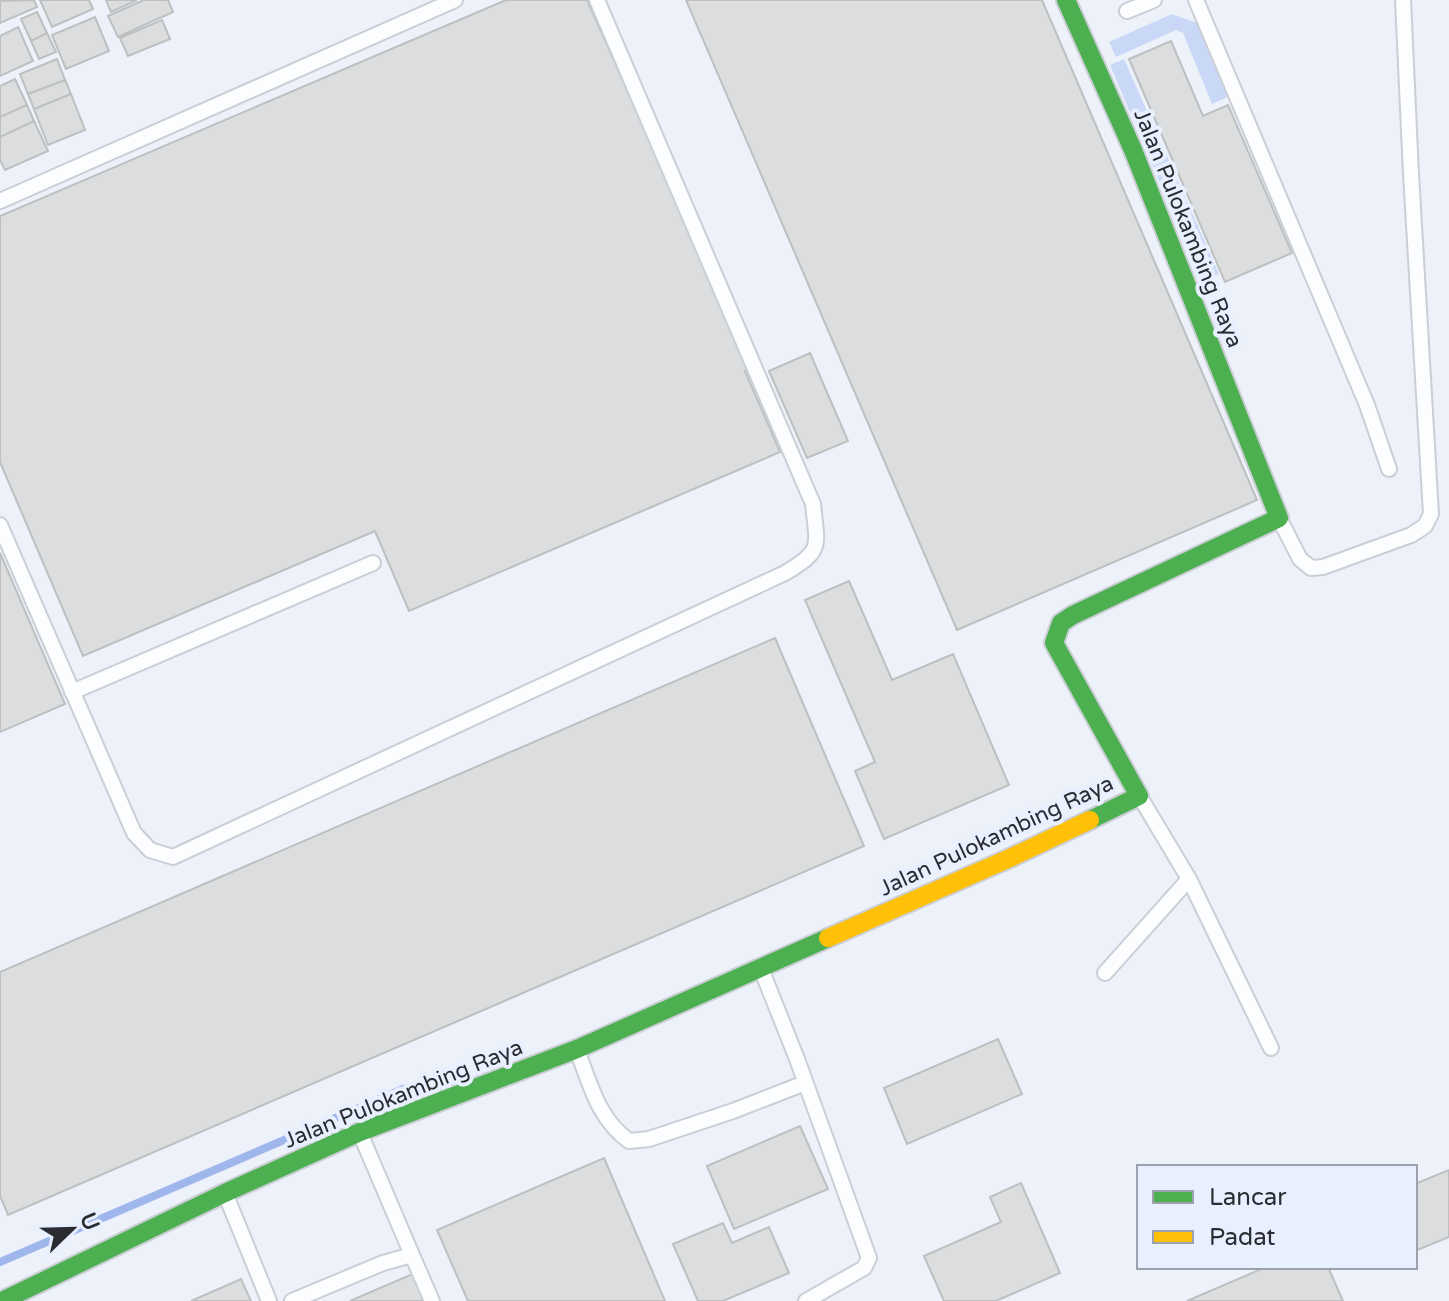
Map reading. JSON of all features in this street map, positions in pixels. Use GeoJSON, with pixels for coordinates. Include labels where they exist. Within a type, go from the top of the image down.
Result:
{"type":"FeatureCollection","features":[{"type":"Feature","properties":{"kind":"street","name":"Jalan Pulokambing Raya"},"geometry":{"type":"LineString","coordinates":[[2,1301],[225,1193],[360,1132],[577,1049],[1010,858],[1139,796],[1054,643],[1061,623],[1279,518],[1138,164],[1066,0]]}},
{"type":"Feature","properties":{"kind":"lane"},"geometry":{"type":"LineString","coordinates":[[0,201],[455,0]]}},
{"type":"Feature","properties":{"kind":"lane"},"geometry":{"type":"LineString","coordinates":[[0,525],[134,833],[150,850],[173,857],[785,573],[809,559],[816,543],[813,504],[597,0]]}},
{"type":"Feature","properties":{"kind":"lane"},"geometry":{"type":"LineString","coordinates":[[1127,11],[1154,0]]}},
{"type":"Feature","properties":{"kind":"lane"},"geometry":{"type":"LineString","coordinates":[[1196,0],[1367,405],[1389,469]]}},
{"type":"Feature","properties":{"kind":"lane"},"geometry":{"type":"LineString","coordinates":[[1279,518],[1300,559],[1311,568],[1323,567],[1411,535],[1425,526],[1431,514],[1403,0]]}},
{"type":"Feature","properties":{"kind":"lane"},"geometry":{"type":"LineString","coordinates":[[72,692],[373,563]]}},
{"type":"Feature","properties":{"kind":"lane"},"geometry":{"type":"LineString","coordinates":[[1139,796],[1189,879],[1271,1048]]}},
{"type":"Feature","properties":{"kind":"lane"},"geometry":{"type":"LineString","coordinates":[[1105,973],[1189,879]]}},
{"type":"Feature","properties":{"kind":"lane"},"geometry":{"type":"LineString","coordinates":[[760,967],[869,1258],[864,1268],[806,1301]]}},
{"type":"Feature","properties":{"kind":"lane"},"geometry":{"type":"LineString","coordinates":[[577,1049],[601,1110],[613,1130],[629,1141],[649,1139],[805,1083]]}},
{"type":"Feature","properties":{"kind":"lane"},"geometry":{"type":"LineString","coordinates":[[360,1132],[432,1301]]}},
{"type":"Feature","properties":{"kind":"lane"},"geometry":{"type":"LineString","coordinates":[[225,1193],[269,1301]]}},
{"type":"Feature","properties":{"kind":"lane"},"geometry":{"type":"LineString","coordinates":[[292,1301],[383,1263],[412,1255]]}},
{"type":"Feature","properties":{"kind":"shaded area"},"geometry":{"type":"Polygon","coordinates":[[[1172,14],[1200,24],[1232,95],[1212,104],[1183,33],[1176,30],[1116,57],[1109,42],[1172,14]]]}},
{"type":"Feature","properties":{"kind":"shaded area"},"geometry":{"type":"Polygon","coordinates":[[[1124,59],[1219,274],[1201,280],[1110,65],[1124,59]]]}},
{"type":"Feature","properties":{"kind":"building"},"geometry":{"type":"Polygon","coordinates":[[[34,0],[37,7],[0,23],[0,1],[34,0]]]}},
{"type":"Feature","properties":{"kind":"building"},"geometry":{"type":"Polygon","coordinates":[[[40,0],[89,0],[93,9],[52,27],[40,0]]]}},
{"type":"Feature","properties":{"kind":"building"},"geometry":{"type":"Polygon","coordinates":[[[106,0],[137,0],[111,12],[106,0]]]}},
{"type":"Feature","properties":{"kind":"building"},"geometry":{"type":"Polygon","coordinates":[[[144,0],[168,0],[173,12],[118,37],[108,16],[144,0]]]}},
{"type":"Feature","properties":{"kind":"building"},"geometry":{"type":"Polygon","coordinates":[[[506,0],[587,0],[752,368],[745,371],[780,452],[409,611],[375,531],[83,656],[0,462],[0,216],[506,0]]]}},
{"type":"Feature","properties":{"kind":"building"},"geometry":{"type":"Polygon","coordinates":[[[686,0],[1042,0],[1257,500],[957,630],[686,0]]]}},
{"type":"Feature","properties":{"kind":"building"},"geometry":{"type":"Polygon","coordinates":[[[37,12],[47,33],[31,41],[21,19],[37,12]]]}},
{"type":"Feature","properties":{"kind":"building"},"geometry":{"type":"Polygon","coordinates":[[[95,17],[109,51],[66,69],[52,35],[95,17]]]}},
{"type":"Feature","properties":{"kind":"building"},"geometry":{"type":"Polygon","coordinates":[[[162,20],[170,39],[128,56],[120,38],[162,20]]]}},
{"type":"Feature","properties":{"kind":"building"},"geometry":{"type":"Polygon","coordinates":[[[18,27],[33,61],[0,76],[0,36],[18,27]]]}},
{"type":"Feature","properties":{"kind":"building"},"geometry":{"type":"Polygon","coordinates":[[[47,33],[56,52],[39,59],[31,41],[47,33]]]}},
{"type":"Feature","properties":{"kind":"building"},"geometry":{"type":"Polygon","coordinates":[[[1171,41],[1203,116],[1228,105],[1292,253],[1225,282],[1129,59],[1171,41]]]}},
{"type":"Feature","properties":{"kind":"building"},"geometry":{"type":"Polygon","coordinates":[[[57,59],[65,80],[28,94],[20,74],[57,59]]]}},
{"type":"Feature","properties":{"kind":"building"},"geometry":{"type":"Polygon","coordinates":[[[15,79],[27,105],[0,117],[0,86],[15,79]]]}},
{"type":"Feature","properties":{"kind":"building"},"geometry":{"type":"Polygon","coordinates":[[[65,80],[71,94],[34,109],[28,94],[65,80]]]}},
{"type":"Feature","properties":{"kind":"building"},"geometry":{"type":"Polygon","coordinates":[[[71,94],[85,130],[48,145],[34,109],[71,94]]]}},
{"type":"Feature","properties":{"kind":"building"},"geometry":{"type":"Polygon","coordinates":[[[27,105],[34,121],[0,137],[0,117],[27,105]]]}},
{"type":"Feature","properties":{"kind":"building"},"geometry":{"type":"Polygon","coordinates":[[[34,121],[48,151],[5,170],[0,160],[0,137],[34,121]]]}},
{"type":"Feature","properties":{"kind":"building"},"geometry":{"type":"Polygon","coordinates":[[[810,353],[848,441],[807,458],[769,371],[810,353]]]}},
{"type":"Feature","properties":{"kind":"building"},"geometry":{"type":"Polygon","coordinates":[[[0,553],[65,704],[0,732],[0,553]]]}},
{"type":"Feature","properties":{"kind":"building"},"geometry":{"type":"Polygon","coordinates":[[[849,581],[892,680],[953,654],[1009,785],[884,839],[855,771],[875,762],[805,600],[849,581]]]}},
{"type":"Feature","properties":{"kind":"building"},"geometry":{"type":"Polygon","coordinates":[[[775,638],[864,846],[8,1215],[0,1196],[0,972],[775,638]]]}},
{"type":"Feature","properties":{"kind":"building"},"geometry":{"type":"Polygon","coordinates":[[[998,1039],[1022,1094],[907,1144],[884,1088],[998,1039]]]}},
{"type":"Feature","properties":{"kind":"building"},"geometry":{"type":"Polygon","coordinates":[[[800,1126],[828,1189],[734,1229],[707,1166],[800,1126]]]}},
{"type":"Feature","properties":{"kind":"building"},"geometry":{"type":"Polygon","coordinates":[[[604,1158],[665,1301],[468,1301],[437,1230],[604,1158]]]}},
{"type":"Feature","properties":{"kind":"building"},"geometry":{"type":"Polygon","coordinates":[[[1449,1170],[1449,1237],[1417,1250],[1417,1183],[1449,1170]]]}},
{"type":"Feature","properties":{"kind":"building"},"geometry":{"type":"Polygon","coordinates":[[[1021,1183],[1060,1273],[996,1301],[944,1301],[924,1256],[1001,1222],[990,1197],[1021,1183]]]}},
{"type":"Feature","properties":{"kind":"building"},"geometry":{"type":"Polygon","coordinates":[[[723,1223],[732,1243],[769,1227],[789,1273],[723,1301],[698,1301],[673,1244],[723,1223]]]}},
{"type":"Feature","properties":{"kind":"building"},"geometry":{"type":"Polygon","coordinates":[[[1261,1269],[1329,1269],[1343,1301],[1187,1301],[1261,1269]]]}},
{"type":"Feature","properties":{"kind":"building"},"geometry":{"type":"Polygon","coordinates":[[[417,1272],[429,1301],[350,1301],[417,1272]]]}},
{"type":"Feature","properties":{"kind":"building"},"geometry":{"type":"Polygon","coordinates":[[[241,1279],[251,1301],[191,1301],[241,1279]]]}},
{"type":"Feature","properties":{"kind":"waterway"},"geometry":{"type":"LineString","coordinates":[[0,1262],[403,1089]]}},
{"type":"Feature","properties":{"kind":"traffic: fast"},"geometry":{"type":"LineString","coordinates":[[1066,0],[1133,150],[1279,518],[1061,623],[1054,643],[1139,796],[1090,820]]}},
{"type":"Feature","properties":{"kind":"traffic: fast"},"geometry":{"type":"LineString","coordinates":[[2,1301],[225,1193],[360,1132],[577,1049],[828,938]]}},
{"type":"Feature","properties":{"kind":"traffic: slow"},"geometry":{"type":"LineString","coordinates":[[828,938],[1090,820]]}}]}
